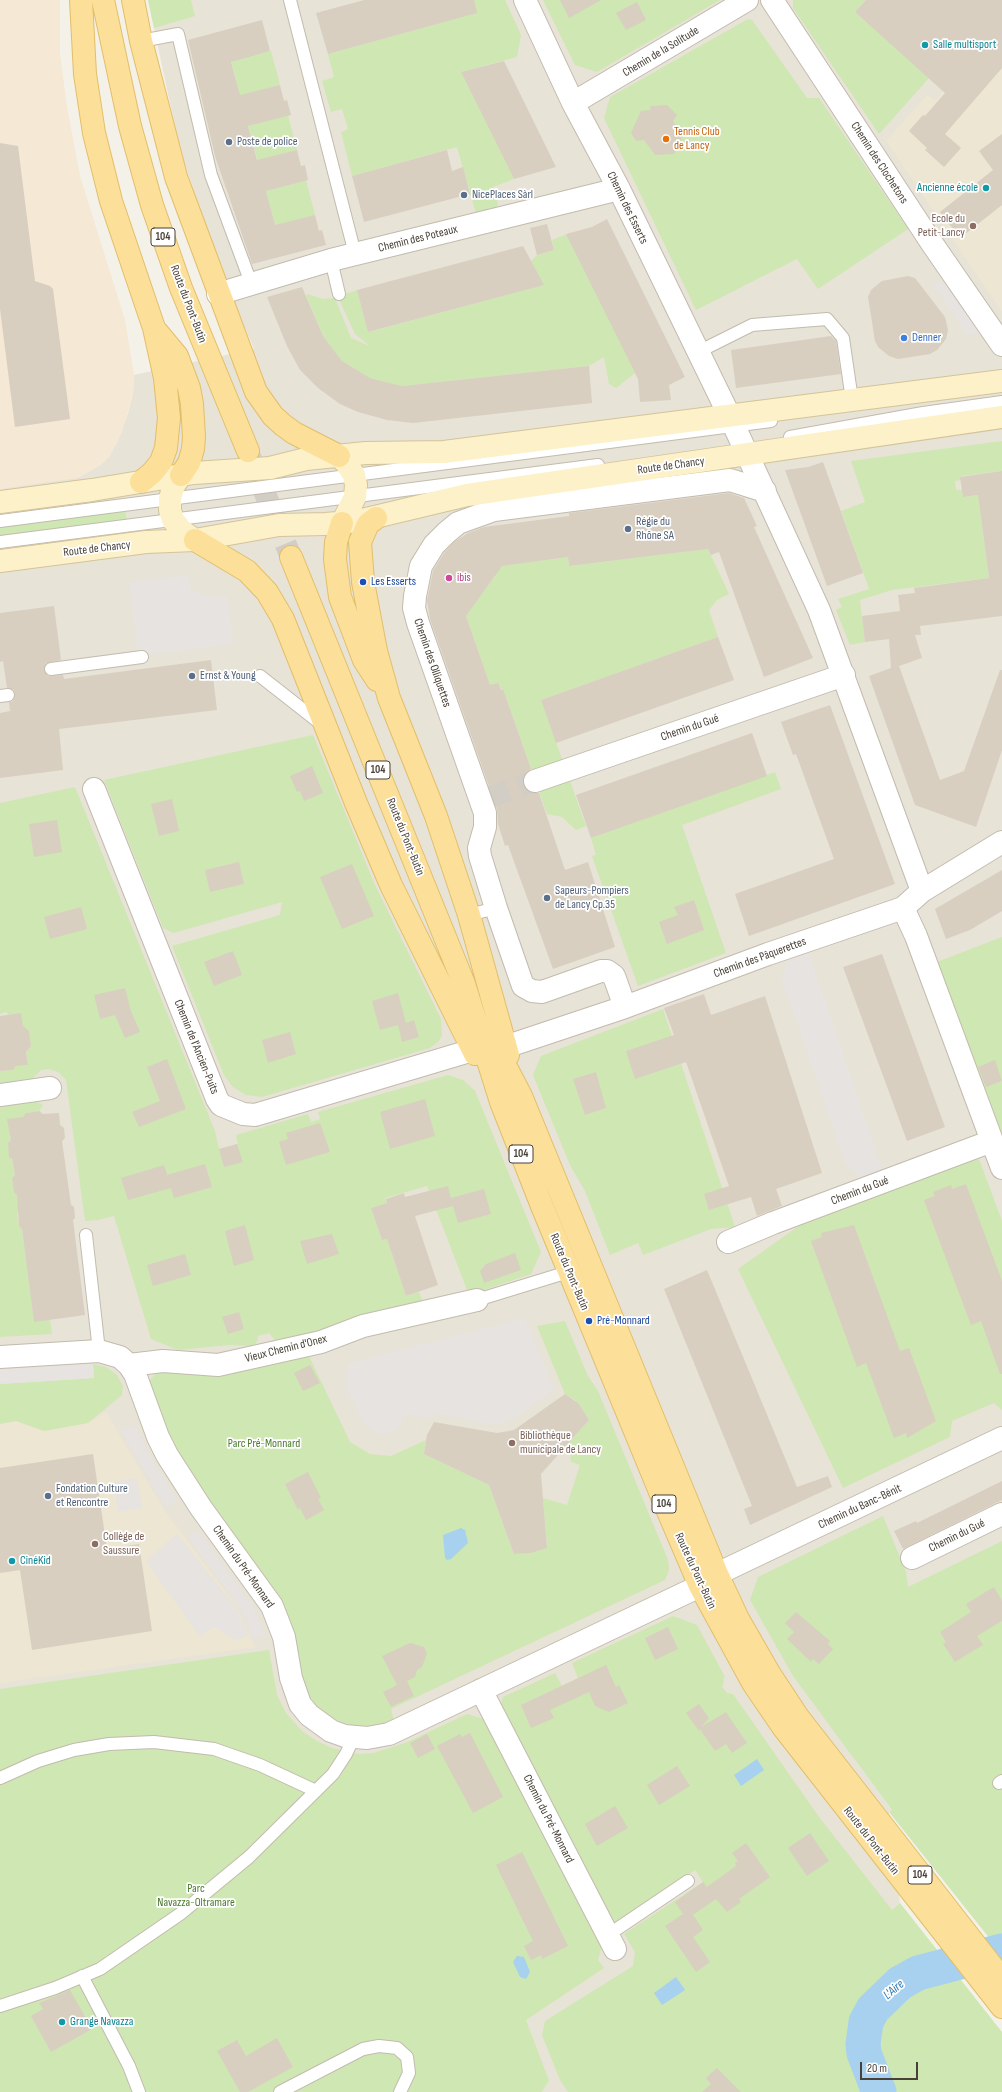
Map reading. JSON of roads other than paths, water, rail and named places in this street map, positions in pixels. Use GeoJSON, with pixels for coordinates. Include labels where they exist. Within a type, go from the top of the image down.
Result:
{"type":"FeatureCollection","features":[{"type":"Feature","properties":{"kind":"main road"},"geometry":{"type":"LineString","coordinates":[[81,0],[85,74],[94,133],[111,201],[154,328],[165,378],[169,418],[168,436],[161,462],[152,473],[141,482]]}},
{"type":"Feature","properties":{"kind":"main road"},"geometry":{"type":"LineString","coordinates":[[133,0],[141,40],[176,177],[218,294],[256,392],[273,416],[294,433],[339,456],[347,464],[355,486],[359,520]]}},
{"type":"Feature","properties":{"kind":"main road","name":"Route du Pont-Butin"},"geometry":{"type":"LineString","coordinates":[[106,4],[130,126],[152,205],[181,288],[248,451]]}},
{"type":"Feature","properties":{"kind":"main road"},"geometry":{"type":"LineString","coordinates":[[154,328],[177,356],[187,382],[192,404],[194,437],[193,449],[189,464],[175,476],[171,510],[182,531],[247,571],[267,592],[283,619],[391,885],[473,1050],[511,1099]]}},
{"type":"Feature","properties":{"kind":"main road","name":"Route de Chancy"},"geometry":{"type":"LineString","coordinates":[[0,561],[146,542],[195,540],[279,525],[359,520],[739,436],[852,400],[1002,381]]}},
{"type":"Feature","properties":{"kind":"main road","name":"Route de Chancy"},"geometry":{"type":"LineString","coordinates":[[1,506],[175,476],[270,468],[306,459],[372,452],[444,452],[739,436],[1002,417]]}},
{"type":"Feature","properties":{"kind":"main road"},"geometry":{"type":"LineString","coordinates":[[359,520],[368,524],[360,542],[361,569],[367,609],[389,698],[436,816],[469,915],[505,1047],[511,1099]]}},
{"type":"Feature","properties":{"kind":"main road"},"geometry":{"type":"LineString","coordinates":[[359,520],[336,542],[335,559],[340,597],[364,660],[389,698]]}},
{"type":"Feature","properties":{"kind":"main road","name":"Route du Pont-Butin"},"geometry":{"type":"LineString","coordinates":[[292,557],[464,984],[708,1580]]}},
{"type":"Feature","properties":{"kind":"main road","name":"Route du Pont-Butin"},"geometry":{"type":"LineString","coordinates":[[511,1099],[568,1272],[708,1580],[753,1683],[783,1727],[832,1777],[1002,1979]]}},
{"type":"Feature","properties":{"kind":"main road","name":"Route du Pont-Butin"},"geometry":{"type":"LineString","coordinates":[[832,1777],[1002,2007]]}},
{"type":"Feature","properties":{"kind":"street","name":"Chemin des Esserts"},"geometry":{"type":"LineString","coordinates":[[525,0],[573,104],[619,189],[739,436]]}},
{"type":"Feature","properties":{"kind":"street","name":"Chemin de la Solitude"},"geometry":{"type":"LineString","coordinates":[[573,104],[747,0]]}},
{"type":"Feature","properties":{"kind":"street","name":"Chemin des Clochetons"},"geometry":{"type":"LineString","coordinates":[[772,0],[931,242],[1002,345]]}},
{"type":"Feature","properties":{"kind":"street","name":"Chemin des Poteaux"},"geometry":{"type":"LineString","coordinates":[[218,294],[331,260],[619,189]]}},
{"type":"Feature","properties":{"kind":"street"},"geometry":{"type":"LineString","coordinates":[[739,436],[819,610],[922,891]]}},
{"type":"Feature","properties":{"kind":"street","name":"Chemin des Olliquettes"},"geometry":{"type":"LineString","coordinates":[[625,1007],[614,976],[607,971],[601,971],[542,992],[532,991],[523,986],[496,908],[479,848],[485,827],[485,799],[418,624],[414,608],[416,584],[421,566],[434,545],[458,523],[494,510],[730,480],[765,491]]}},
{"type":"Feature","properties":{"kind":"street","name":"Chemin du Gué"},"geometry":{"type":"LineString","coordinates":[[535,781],[844,675]]}},
{"type":"Feature","properties":{"kind":"street","name":"Chemin de l'Ancien-Puits"},"geometry":{"type":"LineString","coordinates":[[94,789],[216,1099],[221,1105],[243,1114],[255,1115],[473,1050]]}},
{"type":"Feature","properties":{"kind":"street","name":"Chemin des Pâquerettes"},"geometry":{"type":"LineString","coordinates":[[505,1047],[625,1007],[768,954],[903,908],[922,891],[1002,842]]}},
{"type":"Feature","properties":{"kind":"street"},"geometry":{"type":"LineString","coordinates":[[903,908],[916,936],[1002,1168]]}},
{"type":"Feature","properties":{"kind":"street"},"geometry":{"type":"LineString","coordinates":[[0,1095],[50,1088]]}},
{"type":"Feature","properties":{"kind":"street","name":"Chemin du Gué"},"geometry":{"type":"LineString","coordinates":[[728,1242],[774,1223],[992,1141]]}},
{"type":"Feature","properties":{"kind":"street","name":"Vieux Chemin d'Onex"},"geometry":{"type":"LineString","coordinates":[[129,1365],[163,1361],[218,1365],[321,1342],[363,1326],[477,1300]]}},
{"type":"Feature","properties":{"kind":"street"},"geometry":{"type":"LineString","coordinates":[[0,1357],[99,1351],[120,1357],[129,1365]]}},
{"type":"Feature","properties":{"kind":"street","name":"Chemin du Pré-Monnard"},"geometry":{"type":"LineString","coordinates":[[129,1365],[134,1374],[158,1437],[167,1455],[201,1508],[272,1606],[284,1636],[291,1678],[300,1704],[309,1715],[331,1732],[367,1738],[389,1734],[708,1580]]}},
{"type":"Feature","properties":{"kind":"street","name":"Chemin du Banc-Bénit"},"geometry":{"type":"LineString","coordinates":[[708,1580],[1002,1438]]}},
{"type":"Feature","properties":{"kind":"street","name":"Chemin du Gué"},"geometry":{"type":"LineString","coordinates":[[912,1558],[1002,1514]]}},
{"type":"Feature","properties":{"kind":"street","name":"Chemin du Pré-Monnard"},"geometry":{"type":"LineString","coordinates":[[481,1690],[611,1942]]}},
{"type":"Feature","properties":{"kind":"lane"},"geometry":{"type":"LineString","coordinates":[[290,0],[355,254]]}},
{"type":"Feature","properties":{"kind":"lane"},"geometry":{"type":"LineString","coordinates":[[141,40],[178,34],[211,175],[251,283]]}},
{"type":"Feature","properties":{"kind":"lane"},"geometry":{"type":"LineString","coordinates":[[331,260],[339,294]]}},
{"type":"Feature","properties":{"kind":"lane"},"geometry":{"type":"LineString","coordinates":[[698,352],[752,326],[827,319],[843,338],[852,400]]}},
{"type":"Feature","properties":{"kind":"lane"},"geometry":{"type":"LineString","coordinates":[[0,542],[171,510],[739,436],[1002,392]]}},
{"type":"Feature","properties":{"kind":"lane"},"geometry":{"type":"LineString","coordinates":[[1,506],[171,510],[1002,402]]}},
{"type":"Feature","properties":{"kind":"lane"},"geometry":{"type":"LineString","coordinates":[[168,436],[175,476]]}},
{"type":"Feature","properties":{"kind":"lane"},"geometry":{"type":"LineString","coordinates":[[51,669],[142,657]]}},
{"type":"Feature","properties":{"kind":"lane"},"geometry":{"type":"LineString","coordinates":[[260,676],[319,721],[327,730]]}},
{"type":"Feature","properties":{"kind":"lane"},"geometry":{"type":"LineString","coordinates":[[469,915],[496,908]]}},
{"type":"Feature","properties":{"kind":"lane"},"geometry":{"type":"LineString","coordinates":[[86,1235],[99,1351]]}},
{"type":"Feature","properties":{"kind":"lane","name":"Vieux Chemin d'Onex"},"geometry":{"type":"LineString","coordinates":[[477,1300],[568,1272]]}},
{"type":"Feature","properties":{"kind":"lane"},"geometry":{"type":"LineString","coordinates":[[0,2006],[55,1988],[100,1969],[203,1897],[249,1857],[333,1774],[346,1754],[354,1737]]}},
{"type":"Feature","properties":{"kind":"lane"},"geometry":{"type":"LineString","coordinates":[[0,1778],[38,1762],[74,1750],[109,1744],[154,1742],[194,1746],[221,1752],[260,1765],[316,1791]]}},
{"type":"Feature","properties":{"kind":"lane"},"geometry":{"type":"LineString","coordinates":[[611,1942],[688,1881]]}},
{"type":"Feature","properties":{"kind":"lane"},"geometry":{"type":"LineString","coordinates":[[82,1976],[126,2060],[139,2092]]}},
{"type":"Feature","properties":{"kind":"lane"},"geometry":{"type":"LineString","coordinates":[[280,2092],[363,2049],[384,2046],[396,2048],[407,2058],[409,2073],[400,2092]]}},
{"type":"Feature","properties":{"kind":"water"},"geometry":{"type":"Polygon","coordinates":[[[461,1528],[465,1530],[468,1543],[451,1559],[447,1560],[445,1558],[443,1535],[461,1528]]]}},
{"type":"Feature","properties":{"kind":"water"},"geometry":{"type":"Polygon","coordinates":[[[757,1759],[764,1770],[741,1786],[734,1775],[757,1759]]]}},
{"type":"Feature","properties":{"kind":"water"},"geometry":{"type":"Polygon","coordinates":[[[517,1956],[524,1957],[530,1972],[526,1979],[520,1977],[513,1962],[517,1956]]]}},
{"type":"Feature","properties":{"kind":"water"},"geometry":{"type":"Polygon","coordinates":[[[676,1977],[685,1990],[662,2005],[654,1993],[676,1977]]]}},
{"type":"Feature","properties":{"kind":"waterway","name":"L'Aire"},"geometry":{"type":"LineString","coordinates":[[879,2092],[864,2053],[863,2044],[866,2022],[873,2009],[900,1983],[918,1973],[1002,1951]]}},
{"type":"Feature","properties":{"kind":"tunnel"},"geometry":{"type":"LineString","coordinates":[[248,452],[291,557]]}},
{"type":"Feature","properties":{"kind":"tunnel"},"geometry":{"type":"LineString","coordinates":[[488,798],[535,781]]}},
{"type":"Feature","properties":{"kind":"place","name":"Salle multisport"},"geometry":{"type":"Point","coordinates":[925,45]}},
{"type":"Feature","properties":{"kind":"place","name":"Tennis Club de Lancy"},"geometry":{"type":"Point","coordinates":[666,139]}},
{"type":"Feature","properties":{"kind":"place","name":"Poste de police"},"geometry":{"type":"Point","coordinates":[229,142]}},
{"type":"Feature","properties":{"kind":"place","name":"Ancienne école"},"geometry":{"type":"Point","coordinates":[986,188]}},
{"type":"Feature","properties":{"kind":"place","name":"NicePlaces Sàrl"},"geometry":{"type":"Point","coordinates":[464,195]}},
{"type":"Feature","properties":{"kind":"place","name":"Ecole du Petit-Lancy"},"geometry":{"type":"Point","coordinates":[973,226]}},
{"type":"Feature","properties":{"kind":"place","name":"Denner"},"geometry":{"type":"Point","coordinates":[904,338]}},
{"type":"Feature","properties":{"kind":"place","name":"Régie du Rhône SA"},"geometry":{"type":"Point","coordinates":[628,529]}},
{"type":"Feature","properties":{"kind":"place","name":"ibis"},"geometry":{"type":"Point","coordinates":[449,578]}},
{"type":"Feature","properties":{"kind":"place","name":"Les Esserts"},"geometry":{"type":"Point","coordinates":[363,582]}},
{"type":"Feature","properties":{"kind":"place","name":"Ernst & Young"},"geometry":{"type":"Point","coordinates":[192,676]}},
{"type":"Feature","properties":{"kind":"place","name":"Sapeurs-Pompiers de Lancy Cp.35"},"geometry":{"type":"Point","coordinates":[547,898]}},
{"type":"Feature","properties":{"kind":"place","name":"Pré-Monnard"},"geometry":{"type":"Point","coordinates":[589,1321]}},
{"type":"Feature","properties":{"kind":"place","name":"Bibliothèque municipale de Lancy"},"geometry":{"type":"Point","coordinates":[512,1443]}},
{"type":"Feature","properties":{"kind":"place","name":"Fondation Culture et Rencontre"},"geometry":{"type":"Point","coordinates":[48,1496]}},
{"type":"Feature","properties":{"kind":"place","name":"Collège de Saussure"},"geometry":{"type":"Point","coordinates":[95,1544]}},
{"type":"Feature","properties":{"kind":"place","name":"CinéKid"},"geometry":{"type":"Point","coordinates":[12,1561]}},
{"type":"Feature","properties":{"kind":"place","name":"Grange Navazza"},"geometry":{"type":"Point","coordinates":[62,2022]}},
{"type":"Feature","properties":{"kind":"park label","name":"Parc Pré-Monnard"},"geometry":{"type":"Point","coordinates":[264,1444]}},
{"type":"Feature","properties":{"kind":"park label","name":"Parc Navazza-Oltramare"},"geometry":{"type":"Point","coordinates":[196,1896]}}]}
